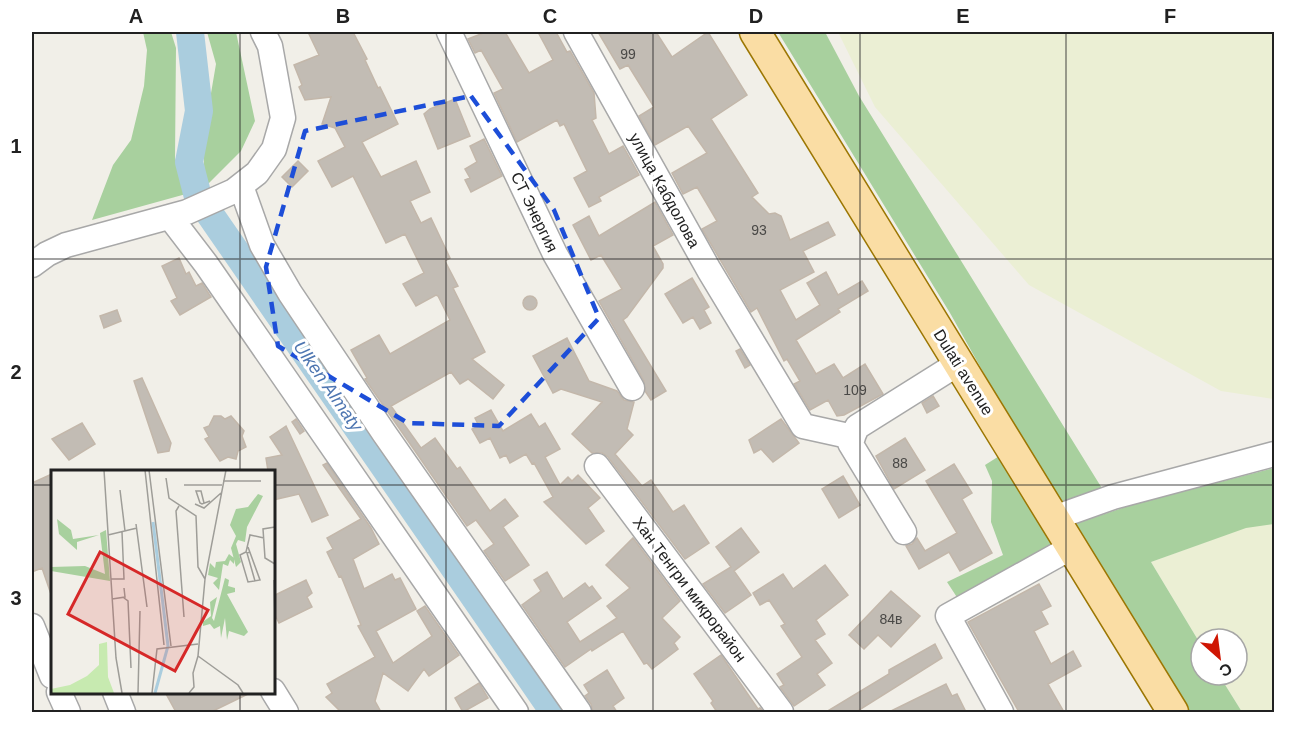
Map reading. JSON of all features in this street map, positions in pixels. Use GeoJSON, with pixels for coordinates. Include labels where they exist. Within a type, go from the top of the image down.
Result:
{"type":"FeatureCollection","features":[{"type":"Feature","properties":{"kind":"main road","name":"Dulati avenue"},"geometry":{"type":"LineString","coordinates":[[755,32],[1173,712]]}},
{"type":"Feature","properties":{"kind":"street"},"geometry":{"type":"LineString","coordinates":[[32,265],[47,254],[66,245],[178,214],[218,198],[241,186],[257,174],[274,149],[283,118],[270,46],[263,32]]}},
{"type":"Feature","properties":{"kind":"street","name":"СТ Энергия"},"geometry":{"type":"LineString","coordinates":[[448,32],[555,254],[632,388]]}},
{"type":"Feature","properties":{"kind":"street","name":"улица Кабдолова"},"geometry":{"type":"LineString","coordinates":[[576,32],[710,270],[803,426],[853,436]]}},
{"type":"Feature","properties":{"kind":"street"},"geometry":{"type":"LineString","coordinates":[[241,186],[262,245],[290,293],[384,433],[579,712]]}},
{"type":"Feature","properties":{"kind":"street"},"geometry":{"type":"LineString","coordinates":[[178,214],[206,264],[516,712]]}},
{"type":"Feature","properties":{"kind":"street"},"geometry":{"type":"LineString","coordinates":[[904,532],[850,444],[857,427],[959,363]]}},
{"type":"Feature","properties":{"kind":"street"},"geometry":{"type":"LineString","coordinates":[[1054,518],[1113,497],[1275,454]]}},
{"type":"Feature","properties":{"kind":"street","name":"Хан Тенгри микрорайон"},"geometry":{"type":"LineString","coordinates":[[597,466],[781,712]]}},
{"type":"Feature","properties":{"kind":"street"},"geometry":{"type":"LineString","coordinates":[[1001,712],[948,616],[1072,547]]}},
{"type":"Feature","properties":{"kind":"street"},"geometry":{"type":"LineString","coordinates":[[32,626],[51,674]]}},
{"type":"Feature","properties":{"kind":"street"},"geometry":{"type":"LineString","coordinates":[[59,693],[68,712]]}},
{"type":"Feature","properties":{"kind":"street"},"geometry":{"type":"LineString","coordinates":[[115,693],[123,712]]}},
{"type":"Feature","properties":{"kind":"street"},"geometry":{"type":"LineString","coordinates":[[274,693],[286,712]]}},
{"type":"Feature","properties":{"kind":"highlighted area"},"geometry":{"type":"Polygon","coordinates":[[[471,96],[554,210],[599,318],[499,426],[408,423],[278,346],[266,267],[305,131],[471,96]]]}},
{"type":"Feature","properties":{"kind":"green space"},"geometry":{"type":"Polygon","coordinates":[[[143,32],[171,32],[176,48],[175,158],[186,194],[92,220],[113,165],[131,140],[144,86],[147,50],[143,32]]]}},
{"type":"Feature","properties":{"kind":"green space"},"geometry":{"type":"Polygon","coordinates":[[[207,32],[236,32],[255,121],[241,151],[205,187],[203,140],[216,64],[207,32]]]}},
{"type":"Feature","properties":{"kind":"green space"},"geometry":{"type":"Polygon","coordinates":[[[778,32],[825,32],[859,96],[1108,498],[1064,516],[950,313],[778,32]]]}},
{"type":"Feature","properties":{"kind":"green space"},"geometry":{"type":"Polygon","coordinates":[[[838,32],[1274,32],[1274,399],[1221,391],[1029,285],[875,107],[838,32]]]}},
{"type":"Feature","properties":{"kind":"green space"},"geometry":{"type":"Polygon","coordinates":[[[1004,453],[1064,551],[964,608],[947,582],[1003,555],[991,522],[992,481],[985,465],[1004,453]]]}},
{"type":"Feature","properties":{"kind":"green space"},"geometry":{"type":"Polygon","coordinates":[[[1274,468],[1274,524],[1246,528],[1151,562],[1190,627],[1189,687],[1226,687],[1242,712],[1189,712],[1069,526],[1134,504],[1274,468]]]}},
{"type":"Feature","properties":{"kind":"green space"},"geometry":{"type":"Polygon","coordinates":[[[1274,517],[1274,712],[1242,712],[1226,687],[1249,687],[1249,627],[1190,627],[1151,562],[1274,517]]]}},
{"type":"Feature","properties":{"kind":"building"},"geometry":{"type":"Polygon","coordinates":[[[308,32],[353,32],[378,88],[380,87],[398,124],[362,142],[381,177],[416,161],[430,192],[410,201],[421,223],[431,218],[450,258],[445,261],[458,286],[453,288],[485,352],[472,359],[504,385],[493,399],[468,379],[460,384],[451,372],[391,406],[421,448],[435,438],[457,469],[460,467],[490,511],[505,499],[518,516],[503,527],[529,565],[505,581],[484,551],[494,544],[476,520],[467,526],[365,379],[367,378],[351,350],[379,335],[390,354],[450,320],[438,296],[416,306],[403,284],[424,273],[405,234],[386,243],[353,176],[332,187],[318,161],[345,147],[335,128],[322,124],[331,97],[305,100],[299,87],[302,85],[294,65],[319,55],[308,32]]]}},
{"type":"Feature","properties":{"kind":"building"},"geometry":{"type":"Polygon","coordinates":[[[486,32],[505,32],[529,73],[553,60],[538,32],[556,32],[567,52],[570,51],[594,93],[596,118],[592,120],[609,154],[623,146],[639,175],[599,197],[601,201],[589,207],[574,178],[587,171],[564,124],[560,126],[557,120],[517,142],[494,93],[503,89],[481,50],[475,53],[468,39],[486,32]]]}},
{"type":"Feature","properties":{"kind":"building"},"geometry":{"type":"Polygon","coordinates":[[[598,32],[656,32],[672,57],[708,32],[747,95],[711,119],[758,193],[752,197],[769,214],[775,213],[781,216],[790,240],[828,222],[835,235],[803,251],[814,272],[780,290],[796,320],[820,305],[807,283],[826,272],[838,295],[862,281],[868,291],[838,309],[840,312],[796,340],[816,374],[834,364],[843,378],[865,364],[883,394],[844,415],[837,416],[828,400],[810,410],[794,384],[800,381],[787,359],[784,361],[757,308],[751,312],[702,229],[717,221],[697,187],[683,194],[672,173],[707,153],[688,126],[655,145],[639,116],[654,107],[628,65],[620,69],[598,32]]]}},
{"type":"Feature","properties":{"kind":"building"},"geometry":{"type":"Polygon","coordinates":[[[455,99],[470,136],[438,149],[424,114],[430,109],[455,99]]]}},
{"type":"Feature","properties":{"kind":"building"},"geometry":{"type":"Polygon","coordinates":[[[484,139],[502,176],[471,192],[465,180],[470,178],[465,169],[477,162],[470,146],[484,139]]]}},
{"type":"Feature","properties":{"kind":"building"},"geometry":{"type":"Polygon","coordinates":[[[298,161],[308,171],[292,187],[282,177],[298,161]]]}},
{"type":"Feature","properties":{"kind":"building"},"geometry":{"type":"Polygon","coordinates":[[[655,202],[673,235],[653,246],[663,268],[623,320],[666,391],[651,400],[645,391],[644,381],[599,301],[622,289],[601,255],[591,260],[573,225],[589,216],[599,236],[655,202]]]}},
{"type":"Feature","properties":{"kind":"building"},"geometry":{"type":"Polygon","coordinates":[[[179,258],[186,274],[189,272],[196,286],[202,283],[211,297],[180,315],[171,301],[177,298],[162,266],[179,258]]]}},
{"type":"Feature","properties":{"kind":"building"},"geometry":{"type":"Polygon","coordinates":[[[692,278],[709,307],[704,310],[711,323],[700,329],[693,317],[683,323],[665,294],[692,278]]]}},
{"type":"Feature","properties":{"kind":"building"},"geometry":{"type":"Polygon","coordinates":[[[527,296],[533,296],[537,303],[533,310],[527,310],[523,306],[523,300],[527,296]]]}},
{"type":"Feature","properties":{"kind":"building"},"geometry":{"type":"Polygon","coordinates":[[[117,310],[121,321],[104,328],[100,316],[117,310]]]}},
{"type":"Feature","properties":{"kind":"building"},"geometry":{"type":"Polygon","coordinates":[[[567,338],[589,381],[617,391],[624,400],[634,402],[627,429],[633,435],[615,454],[642,486],[651,480],[673,512],[684,505],[709,543],[685,559],[608,457],[602,453],[592,453],[572,434],[602,402],[561,389],[553,393],[533,356],[567,338]]]}},
{"type":"Feature","properties":{"kind":"building"},"geometry":{"type":"Polygon","coordinates":[[[740,349],[750,365],[745,368],[736,351],[740,349]]]}},
{"type":"Feature","properties":{"kind":"building"},"geometry":{"type":"Polygon","coordinates":[[[142,378],[171,443],[169,451],[158,453],[134,381],[142,378]]]}},
{"type":"Feature","properties":{"kind":"building"},"geometry":{"type":"Polygon","coordinates":[[[933,396],[939,406],[927,413],[922,403],[933,396]]]}},
{"type":"Feature","properties":{"kind":"building"},"geometry":{"type":"Polygon","coordinates":[[[491,410],[503,431],[531,414],[539,427],[545,423],[560,449],[545,457],[560,485],[568,477],[572,481],[578,475],[600,498],[588,508],[604,531],[586,544],[544,502],[553,497],[534,463],[532,464],[526,454],[510,463],[506,455],[500,458],[490,438],[480,443],[472,429],[479,426],[475,418],[491,410]]]}},
{"type":"Feature","properties":{"kind":"building"},"geometry":{"type":"Polygon","coordinates":[[[214,416],[221,416],[225,419],[231,416],[244,431],[242,436],[246,447],[238,451],[236,459],[228,457],[220,461],[205,439],[209,437],[204,428],[209,426],[214,416]]]}},
{"type":"Feature","properties":{"kind":"building"},"geometry":{"type":"Polygon","coordinates":[[[296,419],[304,431],[300,434],[292,422],[296,419]]]}},
{"type":"Feature","properties":{"kind":"building"},"geometry":{"type":"Polygon","coordinates":[[[781,419],[799,443],[773,462],[761,449],[754,453],[749,440],[781,419]]]}},
{"type":"Feature","properties":{"kind":"building"},"geometry":{"type":"Polygon","coordinates":[[[82,423],[95,444],[69,460],[52,439],[82,423]]]}},
{"type":"Feature","properties":{"kind":"building"},"geometry":{"type":"Polygon","coordinates":[[[286,426],[328,515],[312,522],[299,494],[274,500],[274,470],[268,470],[266,458],[282,455],[270,437],[286,426]]]}},
{"type":"Feature","properties":{"kind":"building"},"geometry":{"type":"Polygon","coordinates":[[[905,438],[925,470],[894,489],[876,456],[905,438]]]}},
{"type":"Feature","properties":{"kind":"building"},"geometry":{"type":"Polygon","coordinates":[[[327,463],[371,528],[379,544],[353,559],[364,589],[392,574],[395,580],[400,578],[416,609],[376,631],[393,663],[432,636],[417,611],[425,606],[459,655],[429,676],[424,669],[408,691],[383,673],[375,701],[381,712],[341,712],[326,697],[332,693],[327,684],[375,657],[358,626],[361,625],[341,576],[339,577],[327,552],[333,549],[327,538],[361,519],[323,465],[327,463]]]}},
{"type":"Feature","properties":{"kind":"building"},"geometry":{"type":"Polygon","coordinates":[[[954,464],[972,493],[962,499],[992,553],[960,571],[949,552],[919,569],[906,546],[912,544],[917,538],[925,551],[957,533],[926,481],[954,464]]]}},
{"type":"Feature","properties":{"kind":"building"},"geometry":{"type":"Polygon","coordinates":[[[51,474],[51,594],[42,568],[32,572],[32,483],[51,474]]]}},
{"type":"Feature","properties":{"kind":"building"},"geometry":{"type":"Polygon","coordinates":[[[843,476],[860,505],[839,518],[822,489],[843,476]]]}},
{"type":"Feature","properties":{"kind":"building"},"geometry":{"type":"Polygon","coordinates":[[[741,528],[759,552],[734,571],[751,595],[725,613],[703,584],[731,567],[716,547],[741,528]]]}},
{"type":"Feature","properties":{"kind":"building"},"geometry":{"type":"Polygon","coordinates":[[[633,538],[680,601],[662,618],[680,637],[674,643],[678,649],[652,669],[647,663],[644,664],[623,631],[565,667],[522,605],[541,591],[534,580],[547,572],[563,599],[585,583],[589,588],[592,586],[601,598],[567,622],[580,642],[617,618],[607,606],[630,588],[606,565],[633,538]]]}},
{"type":"Feature","properties":{"kind":"building"},"geometry":{"type":"Polygon","coordinates":[[[825,565],[848,595],[816,620],[825,634],[815,640],[832,663],[817,674],[825,685],[794,706],[780,687],[784,685],[777,674],[802,657],[781,626],[785,624],[769,600],[760,605],[753,593],[783,574],[793,589],[825,565]]]}},
{"type":"Feature","properties":{"kind":"building"},"geometry":{"type":"Polygon","coordinates":[[[306,580],[312,593],[307,597],[312,607],[279,623],[274,613],[274,596],[306,580]]]}},
{"type":"Feature","properties":{"kind":"building"},"geometry":{"type":"Polygon","coordinates":[[[1039,584],[1051,606],[1041,611],[1048,624],[1034,631],[1051,664],[1073,651],[1081,666],[1048,684],[1064,712],[1019,712],[968,622],[1039,584]]]}},
{"type":"Feature","properties":{"kind":"building"},"geometry":{"type":"Polygon","coordinates":[[[891,591],[920,616],[891,647],[878,635],[864,649],[849,635],[891,591]]]}},
{"type":"Feature","properties":{"kind":"building"},"geometry":{"type":"Polygon","coordinates":[[[935,644],[942,658],[856,712],[826,712],[889,674],[889,670],[935,644]]]}},
{"type":"Feature","properties":{"kind":"building"},"geometry":{"type":"Polygon","coordinates":[[[721,655],[758,709],[764,712],[717,712],[711,703],[713,701],[694,674],[721,655]]]}},
{"type":"Feature","properties":{"kind":"building"},"geometry":{"type":"Polygon","coordinates":[[[607,670],[624,698],[613,706],[617,712],[593,712],[585,696],[589,693],[584,685],[607,670]]]}},
{"type":"Feature","properties":{"kind":"building"},"geometry":{"type":"Polygon","coordinates":[[[479,683],[488,698],[463,712],[455,698],[479,683]]]}},
{"type":"Feature","properties":{"kind":"building"},"geometry":{"type":"Polygon","coordinates":[[[946,684],[952,696],[957,694],[966,712],[889,712],[946,684]]]}},
{"type":"Feature","properties":{"kind":"building"},"geometry":{"type":"Polygon","coordinates":[[[166,693],[250,693],[211,712],[176,712],[166,693]]]}},
{"type":"Feature","properties":{"kind":"waterway","name":"Ulken Almaty"},"geometry":{"type":"LineString","coordinates":[[190,32],[199,111],[189,162],[198,197],[554,712]]}}]}
